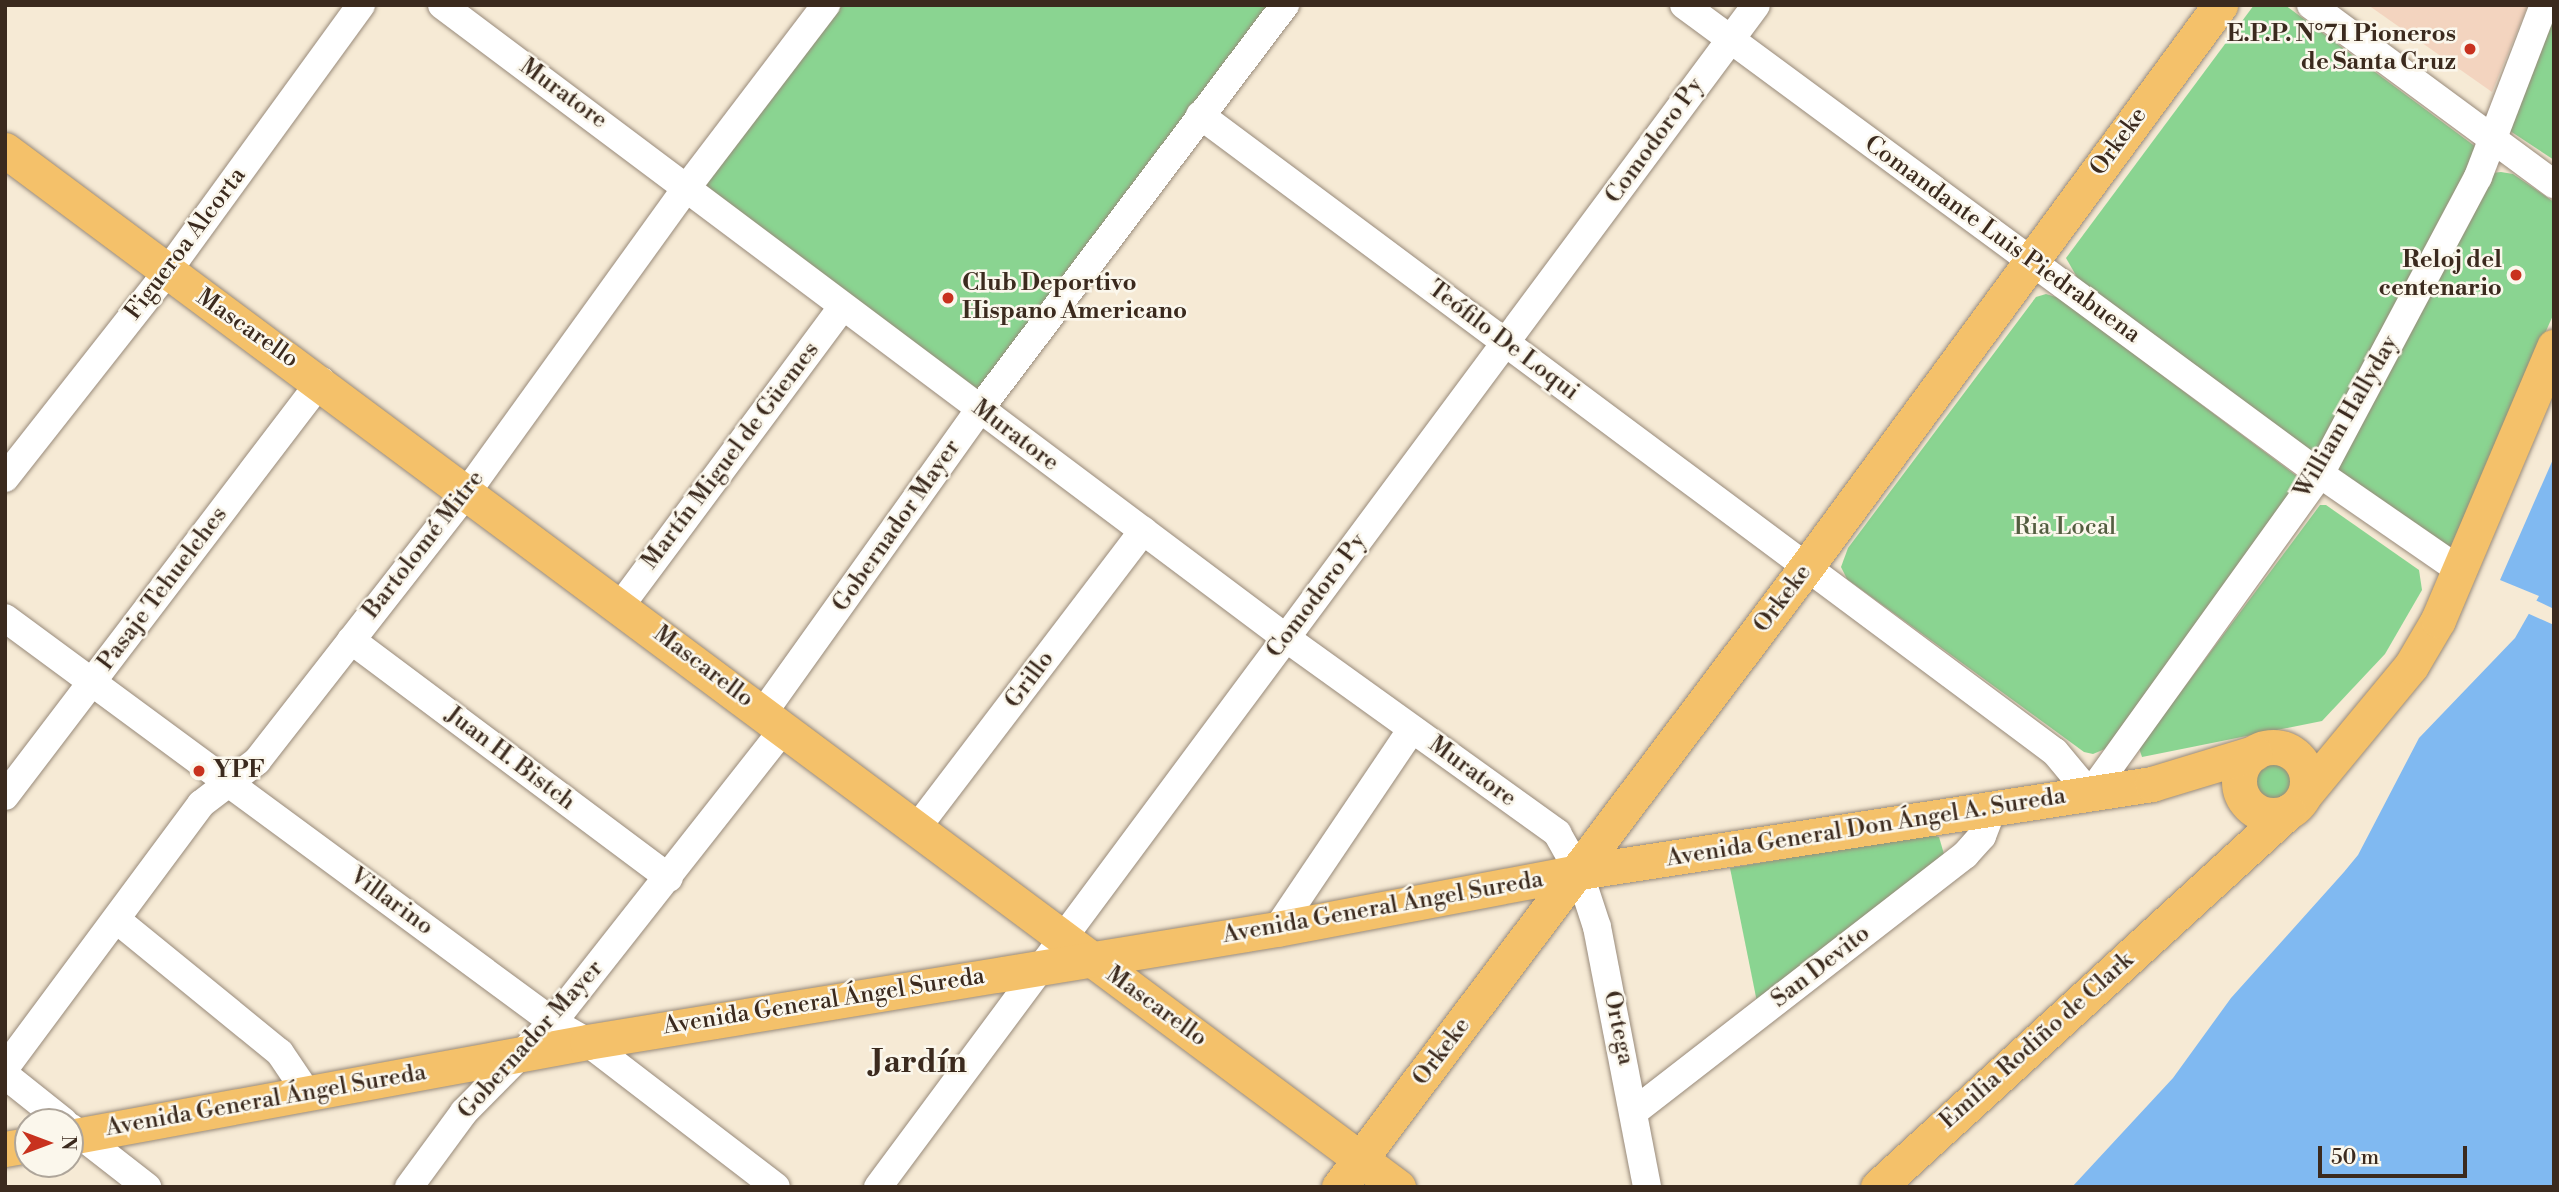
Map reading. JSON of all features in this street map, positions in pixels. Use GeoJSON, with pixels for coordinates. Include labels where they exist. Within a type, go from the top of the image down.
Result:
{"type":"FeatureCollection","features":[{"type":"Feature","properties":{"kind":"main road","name":"Orkeke"},"geometry":{"type":"LineString","coordinates":[[1339,1187],[1579,872],[2220,5]]}},
{"type":"Feature","properties":{"kind":"main road","name":"Mascarello"},"geometry":{"type":"LineString","coordinates":[[5,150],[167,272],[321,381],[916,829],[1398,1187]]}},
{"type":"Feature","properties":{"kind":"main road","name":"Emilia Rodiño de Clark"},"geometry":{"type":"LineString","coordinates":[[1878,1187],[2198,897],[2296,803],[2385,700],[2412,666],[2459,570],[2554,346]]}},
{"type":"Feature","properties":{"kind":"main road","name":"Avenida General Don Ángel A. Sureda"},"geometry":{"type":"LineString","coordinates":[[1579,872],[2152,784],[2266,750],[2333,735],[2385,700]]}},
{"type":"Feature","properties":{"kind":"main road"},"geometry":{"type":"LineString","coordinates":[[2266,750],[2302,764],[2296,803],[2265,814],[2246,801],[2239,778],[2266,750]]}},
{"type":"Feature","properties":{"kind":"main road","name":"Avenida General Don Ángel A. Sureda"},"geometry":{"type":"LineString","coordinates":[[2152,784],[2218,788],[2246,801]]}},
{"type":"Feature","properties":{"kind":"main road","name":"Emilia Rodiño de Clark"},"geometry":{"type":"LineString","coordinates":[[2198,897],[2241,832],[2246,801]]}},
{"type":"Feature","properties":{"kind":"main road","name":"Avenida General Ángel Sureda"},"geometry":{"type":"LineString","coordinates":[[84,1128],[307,1093],[587,1042],[1277,929],[1579,872]]}},
{"type":"Feature","properties":{"kind":"street","name":"Figueroa Alcorta"},"geometry":{"type":"LineString","coordinates":[[5,478],[167,272],[361,5]]}},
{"type":"Feature","properties":{"kind":"street","name":"Muratore"},"geometry":{"type":"LineString","coordinates":[[442,5],[688,186],[842,307],[1286,638],[1557,833],[1579,872]]}},
{"type":"Feature","properties":{"kind":"street","name":"Bartolomé Mitre"},"geometry":{"type":"LineString","coordinates":[[5,1068],[201,804],[257,761],[467,492],[688,186],[826,5]]}},
{"type":"Feature","properties":{"kind":"street","name":"Gobernador Mayer"},"geometry":{"type":"LineString","coordinates":[[410,1187],[464,1112],[553,1022],[669,878],[979,410],[1285,5]]}},
{"type":"Feature","properties":{"kind":"street","name":"Comandante Luis Piedrabuena"},"geometry":{"type":"LineString","coordinates":[[1684,5],[2330,481],[2459,570]]}},
{"type":"Feature","properties":{"kind":"street","name":"Comodoro Py"},"geometry":{"type":"LineString","coordinates":[[878,1187],[1061,936],[1756,5]]}},
{"type":"Feature","properties":{"kind":"street"},"geometry":{"type":"LineString","coordinates":[[2311,5],[2554,184]]}},
{"type":"Feature","properties":{"kind":"street","name":"William Hallyday"},"geometry":{"type":"LineString","coordinates":[[2090,794],[2330,481],[2478,177],[2490,139],[2544,5]]}},
{"type":"Feature","properties":{"kind":"street","name":"Teófilo De Loqui"},"geometry":{"type":"LineString","coordinates":[[1200,115],[2054,752],[2090,794]]}},
{"type":"Feature","properties":{"kind":"street","name":"Martín Miguel de Güemes"},"geometry":{"type":"LineString","coordinates":[[621,605],[842,307]]}},
{"type":"Feature","properties":{"kind":"street","name":"Pasaje Tehuelches"},"geometry":{"type":"LineString","coordinates":[[5,796],[321,381]]}},
{"type":"Feature","properties":{"kind":"street","name":"Grillo"},"geometry":{"type":"LineString","coordinates":[[916,829],[1143,531]]}},
{"type":"Feature","properties":{"kind":"street","name":"Villarino"},"geometry":{"type":"LineString","coordinates":[[5,618],[93,680],[553,1022],[587,1042],[776,1187]]}},
{"type":"Feature","properties":{"kind":"street","name":"Juan H. Bistch"},"geometry":{"type":"LineString","coordinates":[[351,640],[669,878]]}},
{"type":"Feature","properties":{"kind":"street"},"geometry":{"type":"LineString","coordinates":[[1277,929],[1412,729]]}},
{"type":"Feature","properties":{"kind":"street","name":"San Devito"},"geometry":{"type":"LineString","coordinates":[[1635,1111],[1965,855],[1982,836],[1992,810]]}},
{"type":"Feature","properties":{"kind":"street","name":"Ortega"},"geometry":{"type":"LineString","coordinates":[[1579,872],[1597,927],[1635,1111],[1647,1187]]}},
{"type":"Feature","properties":{"kind":"street"},"geometry":{"type":"LineString","coordinates":[[117,920],[280,1053],[307,1093]]}},
{"type":"Feature","properties":{"kind":"street"},"geometry":{"type":"LineString","coordinates":[[5,1075],[45,1108]]}},
{"type":"Feature","properties":{"kind":"street"},"geometry":{"type":"LineString","coordinates":[[84,1140],[148,1187]]}},
{"type":"Feature","properties":{"kind":"shaded area","name":"E.P.P. N°71 Pioneros de Santa Cruz"},"geometry":{"type":"Polygon","coordinates":[[[2368,5],[2528,5],[2492,92],[2368,5]]]}},
{"type":"Feature","properties":{"kind":"green space","name":"Club Deportivo Hispano Americano"},"geometry":{"type":"Polygon","coordinates":[[[826,5],[1285,5],[979,410],[688,186],[826,5]]]}},
{"type":"Feature","properties":{"kind":"green space"},"geometry":{"type":"Polygon","coordinates":[[[2254,5],[2285,5],[2476,147],[2479,155],[2324,448],[2312,452],[2078,279],[2066,258],[2254,5]]]}},
{"type":"Feature","properties":{"kind":"green space"},"geometry":{"type":"Polygon","coordinates":[[[2554,5],[2554,160],[2504,127],[2554,5]]]}},
{"type":"Feature","properties":{"kind":"green space"},"geometry":{"type":"Polygon","coordinates":[[[2492,173],[2513,174],[2554,202],[2554,313],[2451,546],[2444,547],[2338,473],[2336,464],[2492,173]]]}},
{"type":"Feature","properties":{"kind":"green space","name":"Ria Local"},"geometry":{"type":"Polygon","coordinates":[[[2046,294],[2059,298],[2298,477],[2298,484],[2105,749],[2093,754],[2084,752],[1847,579],[1841,567],[1848,548],[2036,297],[2046,294]]]}},
{"type":"Feature","properties":{"kind":"green space"},"geometry":{"type":"Polygon","coordinates":[[[2320,505],[2326,505],[2419,570],[2422,590],[2385,654],[2322,721],[2142,757],[2139,748],[2320,505]]]}},
{"type":"Feature","properties":{"kind":"green space"},"geometry":{"type":"Polygon","coordinates":[[[2276,758],[2292,765],[2299,781],[2292,797],[2276,804],[2260,797],[2253,781],[2260,765],[2276,758]]]}},
{"type":"Feature","properties":{"kind":"green space"},"geometry":{"type":"Polygon","coordinates":[[[1928,834],[1939,837],[1944,854],[1757,1002],[1730,868],[1928,834]]]}},
{"type":"Feature","properties":{"kind":"water"},"geometry":{"type":"Polygon","coordinates":[[[2554,457],[2554,1187],[2072,1187],[2173,1078],[2231,998],[2358,855],[2419,738],[2515,638],[2539,596],[2500,580],[2554,457]]]}},
{"type":"Feature","properties":{"kind":"pier"},"geometry":{"type":"Polygon","coordinates":[[[2533,599],[2554,609],[2554,625],[2527,613],[2533,599]]]}},
{"type":"Feature","properties":{"kind":"place","name":"E.P.P. N°71 Pioneros de Santa Cruz"},"geometry":{"type":"Point","coordinates":[2470,49]}},
{"type":"Feature","properties":{"kind":"place","name":"Reloj del centenario"},"geometry":{"type":"Point","coordinates":[2516,275]}},
{"type":"Feature","properties":{"kind":"place","name":"Club Deportivo Hispano Americano"},"geometry":{"type":"Point","coordinates":[948,298]}},
{"type":"Feature","properties":{"kind":"place","name":"YPF"},"geometry":{"type":"Point","coordinates":[199,771]}},
{"type":"Feature","properties":{"kind":"district","name":"Jardín"},"geometry":{"type":"Point","coordinates":[919,1062]}}]}
